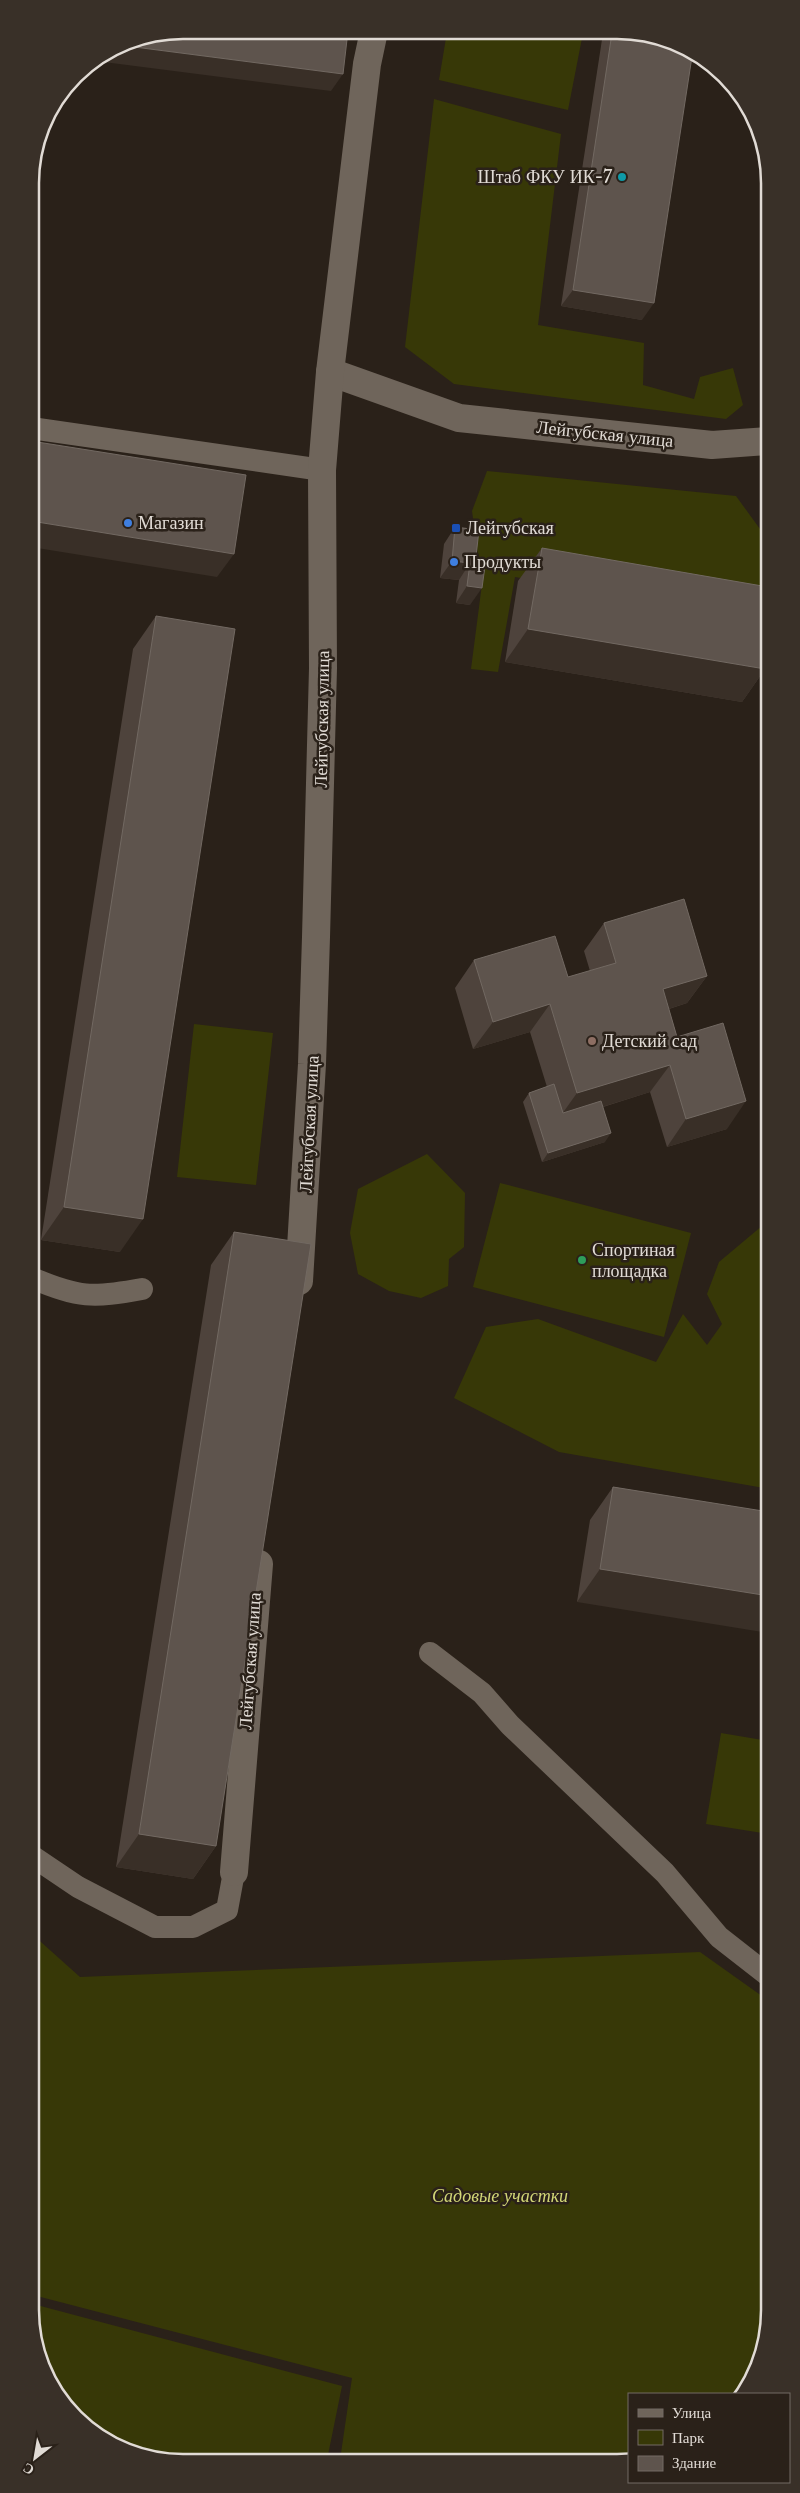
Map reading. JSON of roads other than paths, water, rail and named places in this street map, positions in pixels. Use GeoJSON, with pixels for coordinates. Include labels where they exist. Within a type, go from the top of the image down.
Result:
{"type":"FeatureCollection","features":[{"type":"Feature","properties":{"kind":"street","name":"Лейгубская улица"},"geometry":{"type":"LineString","coordinates":[[295,1310],[302,1261],[316,937],[323,668],[322,470],[330,372],[367,64],[372,39]]}},
{"type":"Feature","properties":{"kind":"street","name":"Лейгубская улица"},"geometry":{"type":"LineString","coordinates":[[330,372],[459,418],[712,445],[761,442]]}},
{"type":"Feature","properties":{"kind":"street","name":"Лейгубская улица"},"geometry":{"type":"LineString","coordinates":[[234,1872],[256,1581],[262,1542]]}},
{"type":"Feature","properties":{"kind":"lane"},"geometry":{"type":"LineString","coordinates":[[39,429],[322,470]]}},
{"type":"Feature","properties":{"kind":"lane"},"geometry":{"type":"LineString","coordinates":[[39,1281],[77,1295],[108,1296],[142,1289]]}},
{"type":"Feature","properties":{"kind":"lane"},"geometry":{"type":"LineString","coordinates":[[430,1653],[482,1693],[510,1725],[665,1873],[719,1937],[761,1970]]}},
{"type":"Feature","properties":{"kind":"lane"},"geometry":{"type":"LineString","coordinates":[[39,1861],[78,1887],[155,1927],[193,1927],[226,1910],[234,1872]]}},
{"type":"Feature","properties":{"kind":"place","name":"Штаб ФКУ ИК-7"},"geometry":{"type":"Point","coordinates":[622,177]}},
{"type":"Feature","properties":{"kind":"place","name":"Магазин"},"geometry":{"type":"Point","coordinates":[128,523]}},
{"type":"Feature","properties":{"kind":"place","name":"Лейгубская"},"geometry":{"type":"Point","coordinates":[456,528]}},
{"type":"Feature","properties":{"kind":"place","name":"Продукты"},"geometry":{"type":"Point","coordinates":[454,562]}},
{"type":"Feature","properties":{"kind":"place","name":"Детский сад"},"geometry":{"type":"Point","coordinates":[592,1041]}},
{"type":"Feature","properties":{"kind":"place","name":"Спортиная площадка"},"geometry":{"type":"Point","coordinates":[582,1260]}},
{"type":"Feature","properties":{"kind":"park label","name":"Садовые участки"},"geometry":{"type":"Point","coordinates":[500,2196]}}]}
